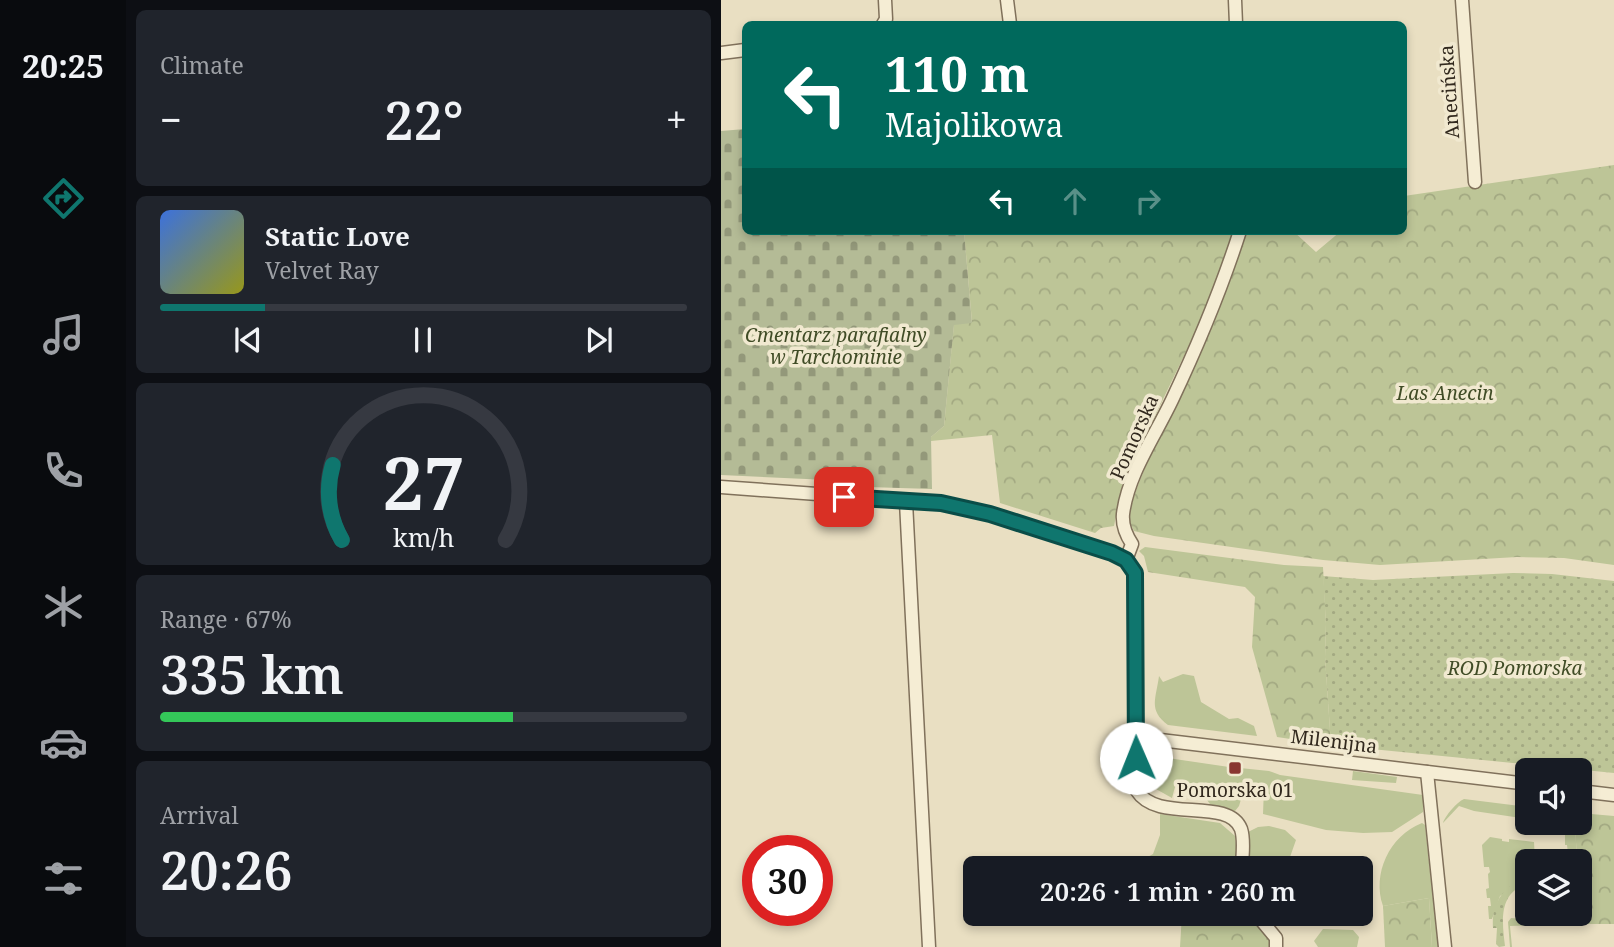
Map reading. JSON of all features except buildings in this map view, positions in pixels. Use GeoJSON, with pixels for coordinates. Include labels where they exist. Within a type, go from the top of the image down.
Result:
{"type":"FeatureCollection","features":[{"type":"Feature","properties":{"kind":"street"},"geometry":{"type":"LineString","coordinates":[[885,0],[885,21]]}},
{"type":"Feature","properties":{"kind":"street"},"geometry":{"type":"LineString","coordinates":[[1007,0],[1010,21]]}},
{"type":"Feature","properties":{"kind":"street"},"geometry":{"type":"LineString","coordinates":[[1235,0],[1236,21]]}},
{"type":"Feature","properties":{"kind":"street","name":"Anecińska"},"geometry":{"type":"LineString","coordinates":[[1462,0],[1475,182]]}},
{"type":"Feature","properties":{"kind":"street"},"geometry":{"type":"LineString","coordinates":[[721,53],[742,50]]}},
{"type":"Feature","properties":{"kind":"street","name":"Pomorska"},"geometry":{"type":"LineString","coordinates":[[1239,235],[1207,322],[1135,472],[1123,513],[1125,532],[1132,544],[1126,560],[1135,573],[1137,791],[1147,801],[1158,806],[1225,815],[1236,821],[1243,835],[1242,856]]}},
{"type":"Feature","properties":{"kind":"street"},"geometry":{"type":"LineString","coordinates":[[721,487],[941,503],[990,514],[1112,553],[1126,560]]}},
{"type":"Feature","properties":{"kind":"street"},"geometry":{"type":"LineString","coordinates":[[906,502],[929,947]]}},
{"type":"Feature","properties":{"kind":"street","name":"Milenijna"},"geometry":{"type":"LineString","coordinates":[[1135,737],[1515,783]]}},
{"type":"Feature","properties":{"kind":"street"},"geometry":{"type":"LineString","coordinates":[[1427,772],[1445,947]]}},
{"type":"Feature","properties":{"kind":"street"},"geometry":{"type":"LineString","coordinates":[[1592,792],[1614,795]]}},
{"type":"Feature","properties":{"kind":"street"},"geometry":{"type":"LineString","coordinates":[[1266,926],[1276,938],[1276,947]]}},
{"type":"Feature","properties":{"kind":"green space","name":"Cmentarz parafialny w Tarchominie"},"geometry":{"type":"Polygon","coordinates":[[[742,129],[742,235],[964,235],[972,323],[954,325],[944,426],[931,437],[932,489],[835,486],[828,480],[721,475],[721,131],[742,129]]]}},
{"type":"Feature","properties":{"kind":"green space","name":"Las Anecin"},"geometry":{"type":"Polygon","coordinates":[[[1614,165],[1614,565],[1564,558],[1517,557],[1380,565],[1323,560],[1134,531],[1128,519],[1139,483],[1211,326],[1242,235],[1297,235],[1316,252],[1336,235],[1407,235],[1407,196],[1614,165]]]}},
{"type":"Feature","properties":{"kind":"green space"},"geometry":{"type":"Polygon","coordinates":[[[964,235],[1233,235],[1211,300],[1123,482],[1114,526],[1101,528],[1095,533],[1000,503],[992,435],[931,441],[931,437],[944,426],[954,324],[972,322],[964,235]]]}},
{"type":"Feature","properties":{"kind":"green space"},"geometry":{"type":"Polygon","coordinates":[[[1145,547],[1284,565],[1323,567],[1331,745],[1277,737],[1252,647],[1255,597],[1245,587],[1148,572],[1144,556],[1139,551],[1145,547]]]}},
{"type":"Feature","properties":{"kind":"green space","name":"ROD Pomorska"},"geometry":{"type":"Polygon","coordinates":[[[1513,573],[1614,581],[1614,773],[1592,771],[1592,758],[1515,758],[1515,763],[1331,745],[1323,576],[1373,580],[1513,573]]]}},
{"type":"Feature","properties":{"kind":"green space"},"geometry":{"type":"Polygon","coordinates":[[[1183,674],[1194,676],[1201,702],[1229,719],[1238,718],[1254,726],[1257,736],[1168,725],[1162,720],[1155,703],[1159,676],[1163,682],[1183,674]]]}},
{"type":"Feature","properties":{"kind":"green space"},"geometry":{"type":"Polygon","coordinates":[[[1161,757],[1229,767],[1230,770],[1240,771],[1240,768],[1269,771],[1280,775],[1423,795],[1423,812],[1392,832],[1326,830],[1263,814],[1264,788],[1246,783],[1235,811],[1212,807],[1204,790],[1175,787],[1172,798],[1147,784],[1148,766],[1161,757]]]}},
{"type":"Feature","properties":{"kind":"green space"},"geometry":{"type":"Polygon","coordinates":[[[1353,771],[1397,777],[1396,783],[1352,780],[1353,771]]]}},
{"type":"Feature","properties":{"kind":"green space"},"geometry":{"type":"Polygon","coordinates":[[[1464,799],[1515,805],[1515,817],[1459,806],[1443,823],[1464,799]]]}},
{"type":"Feature","properties":{"kind":"green space"},"geometry":{"type":"Polygon","coordinates":[[[1160,814],[1220,823],[1235,836],[1237,855],[1149,856],[1153,854],[1160,835],[1160,814]]]}},
{"type":"Feature","properties":{"kind":"green space"},"geometry":{"type":"Polygon","coordinates":[[[1592,814],[1614,816],[1614,924],[1592,924],[1592,849],[1576,849],[1576,835],[1592,835],[1592,814]]]}},
{"type":"Feature","properties":{"kind":"green space"},"geometry":{"type":"Polygon","coordinates":[[[1422,823],[1425,825],[1438,947],[1432,947],[1429,898],[1383,906],[1380,894],[1386,857],[1400,837],[1422,823]]]}},
{"type":"Feature","properties":{"kind":"green space"},"geometry":{"type":"Polygon","coordinates":[[[1269,826],[1285,830],[1296,840],[1290,856],[1248,856],[1248,832],[1269,826]]]}},
{"type":"Feature","properties":{"kind":"green space"},"geometry":{"type":"Polygon","coordinates":[[[1565,835],[1576,835],[1576,849],[1568,849],[1565,835]]]}},
{"type":"Feature","properties":{"kind":"green space"},"geometry":{"type":"Polygon","coordinates":[[[1490,837],[1509,842],[1509,839],[1534,842],[1534,849],[1515,849],[1515,887],[1500,896],[1492,919],[1489,919],[1488,906],[1491,906],[1486,889],[1489,888],[1490,872],[1489,867],[1484,867],[1482,845],[1490,837]]]}},
{"type":"Feature","properties":{"kind":"green space"},"geometry":{"type":"Polygon","coordinates":[[[1515,884],[1515,891],[1504,909],[1505,946],[1499,947],[1496,944],[1497,928],[1493,928],[1494,911],[1501,896],[1515,884]]]}},
{"type":"Feature","properties":{"kind":"green space"},"geometry":{"type":"Polygon","coordinates":[[[1429,898],[1432,947],[1385,947],[1383,906],[1429,898]]]}},
{"type":"Feature","properties":{"kind":"green space"},"geometry":{"type":"Polygon","coordinates":[[[1511,918],[1515,918],[1515,926],[1510,926],[1510,947],[1508,922],[1511,918]]]}},
{"type":"Feature","properties":{"kind":"green space"},"geometry":{"type":"Polygon","coordinates":[[[1181,926],[1260,926],[1269,935],[1269,947],[1180,947],[1181,926]]]}},
{"type":"Feature","properties":{"kind":"green space"},"geometry":{"type":"Polygon","coordinates":[[[1323,929],[1353,930],[1359,937],[1357,947],[1318,947],[1314,941],[1323,929]]]}},
{"type":"Feature","properties":{"kind":"place","name":"Pomorska 01"},"geometry":{"type":"Point","coordinates":[1235,768]}},
{"type":"Feature","properties":{"kind":"route"},"geometry":{"type":"LineString","coordinates":[[844,497],[941,503],[990,514],[1112,553],[1126,560],[1135,573],[1136,758]]}}]}
